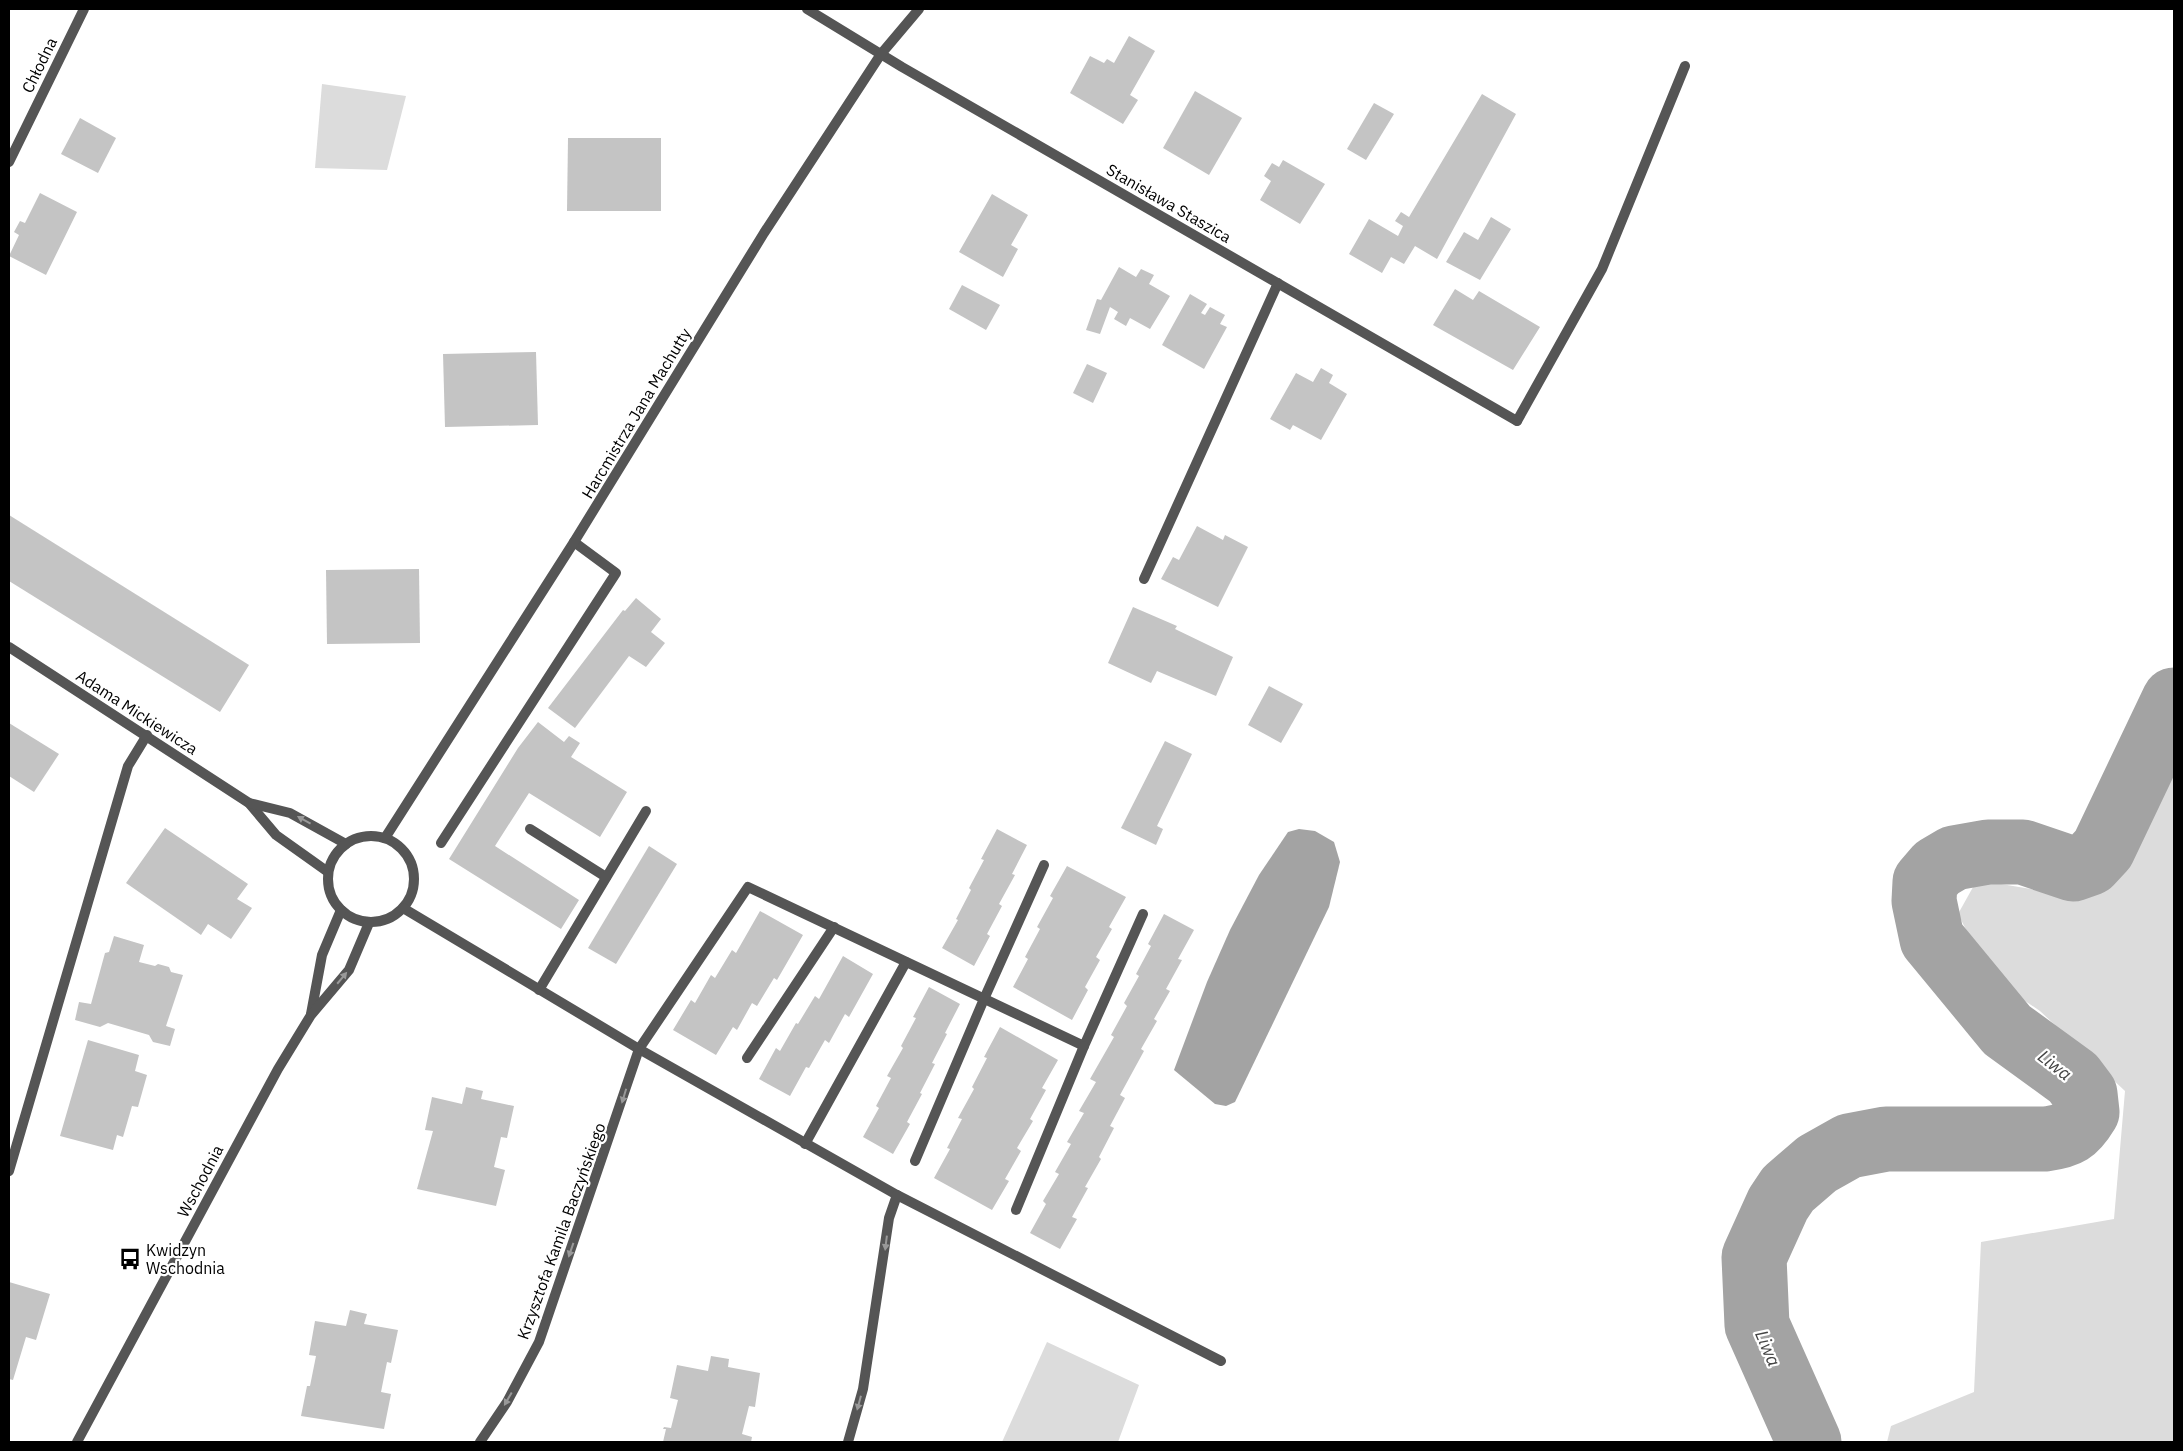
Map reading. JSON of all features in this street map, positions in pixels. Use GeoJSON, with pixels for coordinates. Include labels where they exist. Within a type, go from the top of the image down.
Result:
{"type":"FeatureCollection","features":[{"type":"Feature","properties":{"kind":"street","name":"Chłodna"},"geometry":{"type":"LineString","coordinates":[[9,162],[84,9]]}},
{"type":"Feature","properties":{"kind":"street","name":"Stanisława Staszica"},"geometry":{"type":"LineString","coordinates":[[808,9],[881,54],[1517,421],[1602,269],[1685,66]]}},
{"type":"Feature","properties":{"kind":"street","name":"Harcmistrza Jana Machutty"},"geometry":{"type":"LineString","coordinates":[[385,838],[574,542],[764,233],[881,54],[919,9]]}},
{"type":"Feature","properties":{"kind":"street"},"geometry":{"type":"LineString","coordinates":[[1144,579],[1278,283]]}},
{"type":"Feature","properties":{"kind":"street"},"geometry":{"type":"LineString","coordinates":[[441,843],[616,573],[574,542]]}},
{"type":"Feature","properties":{"kind":"street","name":"Adama Mickiewicza"},"geometry":{"type":"LineString","coordinates":[[9,646],[249,803],[276,835],[328,872]]}},
{"type":"Feature","properties":{"kind":"street"},"geometry":{"type":"LineString","coordinates":[[9,1171],[128,766],[147,735]]}},
{"type":"Feature","properties":{"kind":"street","name":"Adama Mickiewicza"},"geometry":{"type":"LineString","coordinates":[[249,803],[290,813],[346,844]]}},
{"type":"Feature","properties":{"kind":"street"},"geometry":{"type":"LineString","coordinates":[[539,990],[646,811]]}},
{"type":"Feature","properties":{"kind":"street"},"geometry":{"type":"LineString","coordinates":[[530,829],[606,877]]}},
{"type":"Feature","properties":{"kind":"street"},"geometry":{"type":"LineString","coordinates":[[372,835],[385,838],[403,849],[413,868],[413,890],[403,908],[388,919],[369,923],[353,918],[341,910],[330,893],[328,872],[334,856],[346,844],[358,838],[372,835]]}},
{"type":"Feature","properties":{"kind":"street"},"geometry":{"type":"LineString","coordinates":[[915,1161],[1044,865]]}},
{"type":"Feature","properties":{"kind":"street","name":"Krzysztofa Kamila Baczyńskiego"},"geometry":{"type":"LineString","coordinates":[[480,1442],[507,1402],[539,1342],[639,1050],[748,887],[834,927]]}},
{"type":"Feature","properties":{"kind":"street"},"geometry":{"type":"LineString","coordinates":[[403,908],[639,1050],[897,1196],[1221,1361]]}},
{"type":"Feature","properties":{"kind":"street","name":"Wschodnia"},"geometry":{"type":"LineString","coordinates":[[311,1015],[322,955],[341,910]]}},
{"type":"Feature","properties":{"kind":"street"},"geometry":{"type":"LineString","coordinates":[[1016,1210],[1084,1046],[1142,914]]}},
{"type":"Feature","properties":{"kind":"street","name":"Wschodnia"},"geometry":{"type":"LineString","coordinates":[[77,1442],[273,1078],[311,1015],[349,970],[369,923]]}},
{"type":"Feature","properties":{"kind":"street"},"geometry":{"type":"LineString","coordinates":[[746,1058],[834,927],[1084,1046]]}},
{"type":"Feature","properties":{"kind":"street"},"geometry":{"type":"LineString","coordinates":[[805,1144],[906,962]]}},
{"type":"Feature","properties":{"kind":"street"},"geometry":{"type":"LineString","coordinates":[[848,1442],[863,1389],[889,1218],[897,1196]]}},
{"type":"Feature","properties":{"kind":"shaded area"},"geometry":{"type":"Polygon","coordinates":[[[322,84],[406,96],[387,170],[315,168],[322,84]]]}},
{"type":"Feature","properties":{"kind":"shaded area"},"geometry":{"type":"Polygon","coordinates":[[[2174,752],[2174,1442],[1887,1442],[1891,1426],[1974,1392],[1981,1242],[2114,1219],[2125,1091],[2040,1011],[1991,978],[1958,914],[1977,880],[2080,897],[2174,752]]]}},
{"type":"Feature","properties":{"kind":"shaded area"},"geometry":{"type":"Polygon","coordinates":[[[1299,829],[1315,831],[1334,842],[1340,862],[1329,907],[1235,1102],[1226,1106],[1215,1104],[1174,1070],[1207,982],[1230,930],[1259,875],[1288,832],[1299,829]]]}},
{"type":"Feature","properties":{"kind":"shaded area"},"geometry":{"type":"Polygon","coordinates":[[[1047,1342],[1139,1385],[1118,1442],[1002,1442],[1047,1342]]]}},
{"type":"Feature","properties":{"kind":"building"},"geometry":{"type":"Polygon","coordinates":[[[1129,36],[1155,51],[1130,95],[1138,100],[1123,124],[1070,93],[1090,56],[1104,63],[1107,59],[1114,63],[1129,36]]]}},
{"type":"Feature","properties":{"kind":"building"},"geometry":{"type":"Polygon","coordinates":[[[1195,91],[1242,118],[1209,175],[1163,148],[1195,91]]]}},
{"type":"Feature","properties":{"kind":"building"},"geometry":{"type":"Polygon","coordinates":[[[1482,94],[1516,114],[1437,259],[1415,246],[1404,264],[1391,257],[1382,273],[1349,254],[1369,219],[1398,236],[1403,226],[1395,221],[1401,212],[1409,217],[1482,94]]]}},
{"type":"Feature","properties":{"kind":"building"},"geometry":{"type":"Polygon","coordinates":[[[1374,103],[1394,114],[1366,160],[1347,149],[1374,103]]]}},
{"type":"Feature","properties":{"kind":"building"},"geometry":{"type":"Polygon","coordinates":[[[80,118],[116,138],[98,173],[61,154],[80,118]]]}},
{"type":"Feature","properties":{"kind":"building"},"geometry":{"type":"Polygon","coordinates":[[[568,138],[661,138],[661,211],[567,211],[568,138]]]}},
{"type":"Feature","properties":{"kind":"building"},"geometry":{"type":"Polygon","coordinates":[[[1283,160],[1325,184],[1300,224],[1260,200],[1271,181],[1264,176],[1272,163],[1279,167],[1283,160]]]}},
{"type":"Feature","properties":{"kind":"building"},"geometry":{"type":"Polygon","coordinates":[[[40,193],[77,212],[46,275],[9,256],[19,235],[14,232],[20,221],[25,223],[40,193]]]}},
{"type":"Feature","properties":{"kind":"building"},"geometry":{"type":"Polygon","coordinates":[[[992,194],[1028,215],[1011,245],[1018,249],[1003,277],[959,252],[992,194]]]}},
{"type":"Feature","properties":{"kind":"building"},"geometry":{"type":"Polygon","coordinates":[[[1491,217],[1511,229],[1480,280],[1446,262],[1464,232],[1478,240],[1491,217]]]}},
{"type":"Feature","properties":{"kind":"building"},"geometry":{"type":"Polygon","coordinates":[[[1119,267],[1136,277],[1141,269],[1154,275],[1149,284],[1170,296],[1150,329],[1130,318],[1126,326],[1114,319],[1118,312],[1110,307],[1100,334],[1086,330],[1097,299],[1101,300],[1119,267]]]}},
{"type":"Feature","properties":{"kind":"building"},"geometry":{"type":"Polygon","coordinates":[[[962,285],[1000,305],[986,330],[949,309],[962,285]]]}},
{"type":"Feature","properties":{"kind":"building"},"geometry":{"type":"Polygon","coordinates":[[[1455,289],[1473,300],[1479,291],[1540,327],[1513,370],[1433,325],[1455,289]]]}},
{"type":"Feature","properties":{"kind":"building"},"geometry":{"type":"Polygon","coordinates":[[[1190,294],[1207,304],[1201,313],[1205,315],[1210,307],[1225,315],[1220,324],[1227,327],[1204,369],[1162,345],[1190,294]]]}},
{"type":"Feature","properties":{"kind":"building"},"geometry":{"type":"Polygon","coordinates":[[[536,352],[538,425],[445,427],[443,354],[536,352]]]}},
{"type":"Feature","properties":{"kind":"building"},"geometry":{"type":"Polygon","coordinates":[[[1087,364],[1107,373],[1093,403],[1073,393],[1087,364]]]}},
{"type":"Feature","properties":{"kind":"building"},"geometry":{"type":"Polygon","coordinates":[[[1321,368],[1333,375],[1329,383],[1347,394],[1321,440],[1293,425],[1290,430],[1270,419],[1296,373],[1313,382],[1321,368]]]}},
{"type":"Feature","properties":{"kind":"building"},"geometry":{"type":"Polygon","coordinates":[[[9,515],[249,665],[220,712],[9,581],[9,515]]]}},
{"type":"Feature","properties":{"kind":"building"},"geometry":{"type":"Polygon","coordinates":[[[1197,526],[1223,540],[1225,535],[1248,547],[1218,607],[1161,579],[1173,557],[1179,560],[1197,526]]]}},
{"type":"Feature","properties":{"kind":"building"},"geometry":{"type":"Polygon","coordinates":[[[419,569],[420,643],[327,644],[326,570],[419,569]]]}},
{"type":"Feature","properties":{"kind":"building"},"geometry":{"type":"Polygon","coordinates":[[[636,598],[661,619],[651,632],[665,643],[646,667],[629,656],[575,728],[548,708],[623,610],[625,611],[636,598]]]}},
{"type":"Feature","properties":{"kind":"building"},"geometry":{"type":"Polygon","coordinates":[[[1133,607],[1177,626],[1175,629],[1233,657],[1216,696],[1157,671],[1151,683],[1108,663],[1133,607]]]}},
{"type":"Feature","properties":{"kind":"building"},"geometry":{"type":"Polygon","coordinates":[[[1269,686],[1303,704],[1281,743],[1248,725],[1269,686]]]}},
{"type":"Feature","properties":{"kind":"building"},"geometry":{"type":"Polygon","coordinates":[[[538,722],[564,742],[569,736],[580,743],[571,757],[627,792],[600,837],[529,793],[495,846],[579,900],[561,929],[449,859],[518,748],[538,722]]]}},
{"type":"Feature","properties":{"kind":"building"},"geometry":{"type":"Polygon","coordinates":[[[9,723],[59,754],[34,792],[9,776],[9,723]]]}},
{"type":"Feature","properties":{"kind":"building"},"geometry":{"type":"Polygon","coordinates":[[[1165,741],[1192,754],[1157,826],[1163,829],[1156,845],[1121,828],[1165,741]]]}},
{"type":"Feature","properties":{"kind":"building"},"geometry":{"type":"Polygon","coordinates":[[[165,828],[248,884],[237,899],[252,908],[231,939],[208,924],[201,935],[126,883],[165,828]]]}},
{"type":"Feature","properties":{"kind":"building"},"geometry":{"type":"Polygon","coordinates":[[[997,829],[1027,845],[1012,874],[1015,875],[999,904],[1002,906],[987,934],[990,936],[974,966],[942,948],[958,920],[956,919],[971,890],[969,888],[984,860],[981,859],[997,829]]]}},
{"type":"Feature","properties":{"kind":"building"},"geometry":{"type":"Polygon","coordinates":[[[649,846],[677,864],[616,964],[588,948],[649,846]]]}},
{"type":"Feature","properties":{"kind":"building"},"geometry":{"type":"Polygon","coordinates":[[[1067,866],[1126,897],[1109,927],[1112,929],[1096,957],[1100,960],[1085,987],[1088,990],[1072,1020],[1013,987],[1028,959],[1025,957],[1040,929],[1037,927],[1053,898],[1050,896],[1067,866]]]}},
{"type":"Feature","properties":{"kind":"building"},"geometry":{"type":"Polygon","coordinates":[[[760,911],[803,935],[777,980],[774,978],[757,1006],[752,1003],[737,1030],[733,1027],[716,1055],[673,1030],[691,1000],[695,1003],[711,975],[715,978],[732,950],[736,953],[760,911]]]}},
{"type":"Feature","properties":{"kind":"building"},"geometry":{"type":"Polygon","coordinates":[[[1164,914],[1194,930],[1178,959],[1182,960],[1166,989],[1170,991],[1154,1019],[1157,1021],[1141,1049],[1144,1051],[1120,1095],[1125,1098],[1110,1126],[1114,1128],[1099,1157],[1101,1159],[1085,1187],[1088,1188],[1072,1217],[1077,1219],[1060,1249],[1030,1233],[1046,1204],[1043,1201],[1059,1174],[1055,1172],[1071,1144],[1067,1142],[1084,1113],[1079,1111],[1096,1082],[1090,1079],[1114,1037],[1111,1035],[1127,1006],[1124,1003],[1139,976],[1136,974],[1151,946],[1148,944],[1164,914]]]}},
{"type":"Feature","properties":{"kind":"building"},"geometry":{"type":"Polygon","coordinates":[[[114,936],[144,945],[139,962],[169,967],[171,972],[183,975],[166,1026],[175,1029],[170,1046],[153,1042],[149,1035],[108,1023],[100,1027],[75,1020],[79,1002],[91,1004],[105,953],[109,952],[114,936]]]}},
{"type":"Feature","properties":{"kind":"building"},"geometry":{"type":"Polygon","coordinates":[[[843,956],[873,974],[849,1017],[845,1014],[829,1043],[825,1040],[809,1068],[806,1067],[790,1096],[759,1079],[776,1048],[780,1051],[796,1023],[798,1024],[815,996],[819,999],[843,956]]]}},
{"type":"Feature","properties":{"kind":"building"},"geometry":{"type":"Polygon","coordinates":[[[929,987],[960,1004],[932,1063],[935,1064],[920,1093],[922,1094],[907,1122],[910,1124],[893,1154],[863,1137],[879,1108],[876,1106],[891,1078],[887,1076],[903,1048],[901,1046],[916,1018],[913,1017],[929,987]]]}},
{"type":"Feature","properties":{"kind":"building"},"geometry":{"type":"Polygon","coordinates":[[[1000,1027],[1058,1060],[1042,1088],[1046,1090],[1030,1119],[1033,1121],[1017,1148],[1021,1151],[1005,1179],[1009,1181],[992,1210],[934,1178],[950,1149],[947,1148],[962,1119],[958,1118],[974,1089],[972,1087],[987,1058],[984,1057],[1000,1027]]]}},
{"type":"Feature","properties":{"kind":"building"},"geometry":{"type":"Polygon","coordinates":[[[88,1040],[139,1055],[135,1071],[147,1075],[138,1107],[132,1106],[123,1137],[117,1135],[113,1150],[60,1136],[88,1040]]]}},
{"type":"Feature","properties":{"kind":"building"},"geometry":{"type":"Polygon","coordinates":[[[466,1087],[483,1091],[481,1099],[514,1106],[507,1138],[501,1137],[494,1167],[505,1170],[496,1206],[417,1189],[433,1131],[425,1130],[432,1097],[462,1104],[466,1087]]]}},
{"type":"Feature","properties":{"kind":"building"},"geometry":{"type":"Polygon","coordinates":[[[9,1282],[50,1294],[36,1340],[26,1337],[13,1380],[9,1379],[9,1282]]]}},
{"type":"Feature","properties":{"kind":"building"},"geometry":{"type":"Polygon","coordinates":[[[350,1310],[367,1314],[364,1324],[398,1330],[391,1363],[387,1362],[381,1392],[391,1394],[384,1429],[301,1416],[316,1356],[309,1355],[315,1321],[346,1326],[350,1310]]]}},
{"type":"Feature","properties":{"kind":"building"},"geometry":{"type":"Polygon","coordinates":[[[711,1356],[729,1359],[728,1367],[760,1373],[755,1407],[749,1406],[742,1434],[752,1437],[751,1442],[663,1442],[666,1429],[663,1429],[664,1427],[671,1428],[678,1400],[670,1398],[677,1365],[708,1371],[711,1356]]]}},
{"type":"Feature","properties":{"kind":"waterway","name":"Liwa"},"geometry":{"type":"LineString","coordinates":[[1809,1442],[1757,1325],[1754,1257],[1778,1204],[1788,1189],[1817,1164],[1849,1146],[1886,1139],[2045,1139],[2060,1136],[2075,1129],[2087,1112],[2085,1094],[2073,1078],[2007,1030],[1932,939],[1924,901],[1925,882],[1937,868],[1954,858],[1988,852],[2023,852],[2073,869],[2090,863],[2103,849],[2174,700]]}},
{"type":"Feature","properties":{"kind":"place","name":"Kwidzyn Wschodnia"},"geometry":{"type":"Point","coordinates":[130,1259]}}]}
